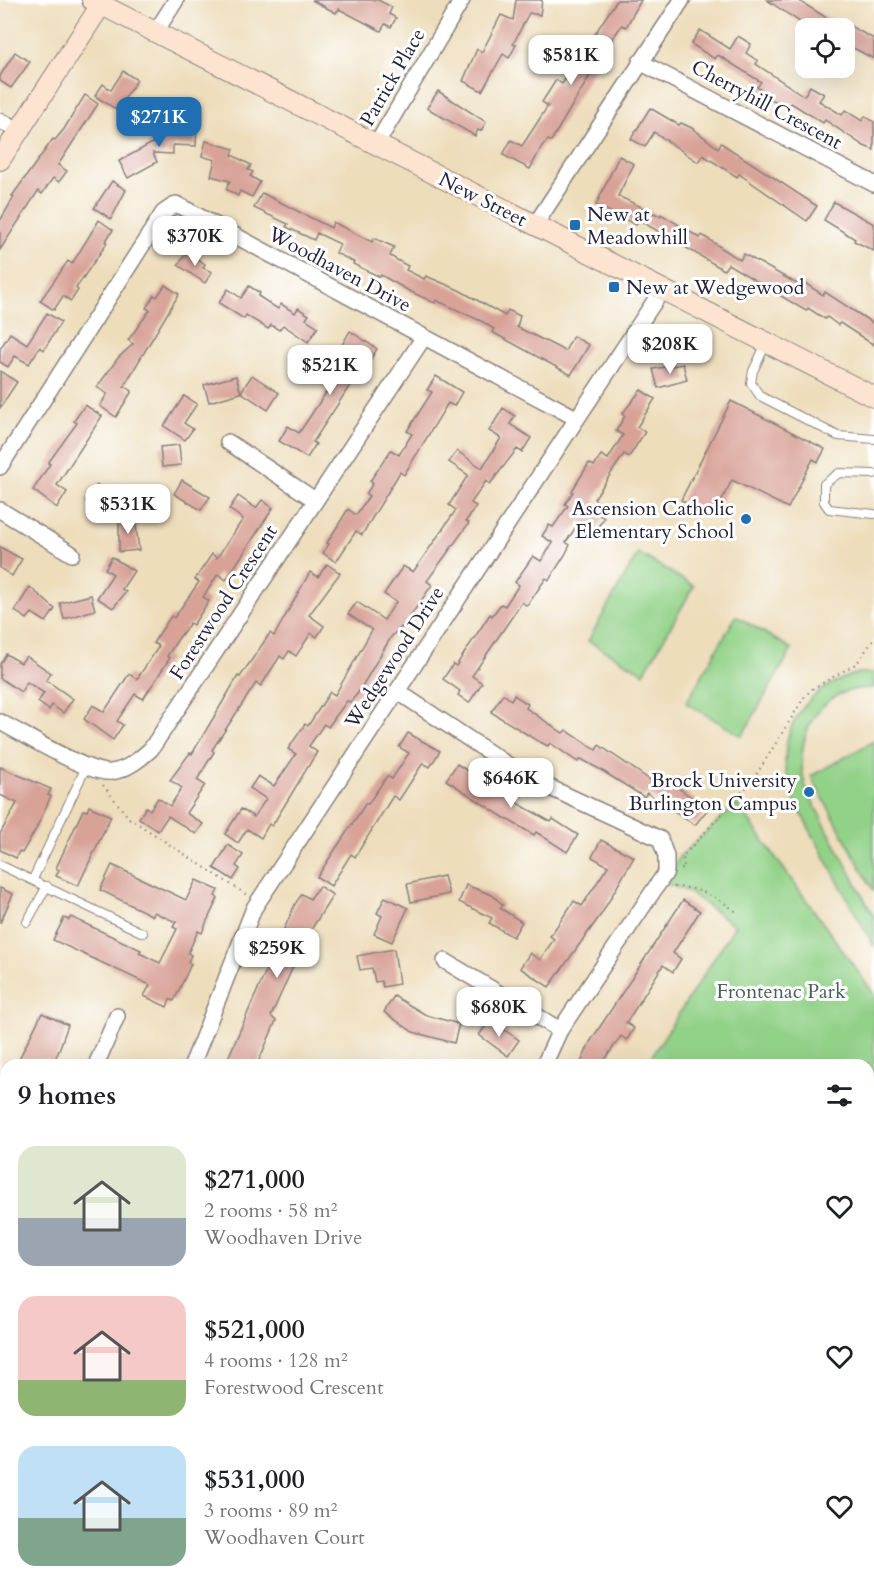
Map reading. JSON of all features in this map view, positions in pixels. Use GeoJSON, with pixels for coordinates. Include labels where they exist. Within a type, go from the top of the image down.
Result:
{"type":"FeatureCollection","features":[{"type":"Feature","properties":{"kind":"main road","name":"New Street"},"geometry":{"type":"LineString","coordinates":[[96,2],[874,397]]}},
{"type":"Feature","properties":{"kind":"main road"},"geometry":{"type":"LineString","coordinates":[[0,160],[96,2]]}},
{"type":"Feature","properties":{"kind":"street"},"geometry":{"type":"LineString","coordinates":[[156,33],[176,0]]}},
{"type":"Feature","properties":{"kind":"street","name":"Patrick Place"},"geometry":{"type":"LineString","coordinates":[[376,145],[462,0]]}},
{"type":"Feature","properties":{"kind":"street"},"geometry":{"type":"LineString","coordinates":[[535,225],[682,0]]}},
{"type":"Feature","properties":{"kind":"street","name":"Cherryhill Crescent"},"geometry":{"type":"LineString","coordinates":[[640,62],[874,184]]}},
{"type":"Feature","properties":{"kind":"street"},"geometry":{"type":"LineString","coordinates":[[0,121],[19,130]]}},
{"type":"Feature","properties":{"kind":"street","name":"Woodhaven Drive"},"geometry":{"type":"LineString","coordinates":[[0,468],[163,213],[176,204],[576,418]]}},
{"type":"Feature","properties":{"kind":"street","name":"Wedgewood Drive"},"geometry":{"type":"LineString","coordinates":[[194,1059],[258,902],[662,290]]}},
{"type":"Feature","properties":{"kind":"street","name":"Forestwood Crescent"},"geometry":{"type":"LineString","coordinates":[[93,769],[110,773],[135,763],[151,749],[424,337]]}},
{"type":"Feature","properties":{"kind":"street"},"geometry":{"type":"LineString","coordinates":[[228,442],[315,500]]}},
{"type":"Feature","properties":{"kind":"street"},"geometry":{"type":"LineString","coordinates":[[0,510],[72,554]]}},
{"type":"Feature","properties":{"kind":"street"},"geometry":{"type":"LineString","coordinates":[[397,691],[523,775],[660,839],[666,856],[666,872],[560,1030],[547,1059]]}},
{"type":"Feature","properties":{"kind":"street"},"geometry":{"type":"LineString","coordinates":[[0,722],[93,769]]}},
{"type":"Feature","properties":{"kind":"street"},"geometry":{"type":"LineString","coordinates":[[445,961],[560,1030]]}},
{"type":"Feature","properties":{"kind":"street"},"geometry":{"type":"LineString","coordinates":[[99,1059],[117,1016]]}},
{"type":"Feature","properties":{"kind":"lane"},"geometry":{"type":"LineString","coordinates":[[767,343],[753,372],[752,383],[760,396],[838,436],[874,439]]}},
{"type":"Feature","properties":{"kind":"lane"},"geometry":{"type":"LineString","coordinates":[[874,474],[839,473],[824,484],[824,502],[829,509],[874,514]]}},
{"type":"Feature","properties":{"kind":"lane"},"geometry":{"type":"LineString","coordinates":[[33,879],[93,769]]}},
{"type":"Feature","properties":{"kind":"lane"},"geometry":{"type":"LineString","coordinates":[[0,865],[143,933]]}},
{"type":"Feature","properties":{"kind":"lane"},"geometry":{"type":"LineString","coordinates":[[27,922],[47,886]]}},
{"type":"Feature","properties":{"kind":"path"},"geometry":{"type":"LineString","coordinates":[[666,866],[684,869],[684,856],[753,780],[805,696],[812,689],[857,663],[874,639]]}},
{"type":"Feature","properties":{"kind":"path"},"geometry":{"type":"LineString","coordinates":[[93,769],[129,818],[258,902]]}},
{"type":"Feature","properties":{"kind":"path"},"geometry":{"type":"LineString","coordinates":[[656,887],[697,889],[725,903],[739,914]]}},
{"type":"Feature","properties":{"kind":"green space"},"geometry":{"type":"Polygon","coordinates":[[[638,553],[694,586],[644,673],[588,641],[638,553]]]}},
{"type":"Feature","properties":{"kind":"green space"},"geometry":{"type":"Polygon","coordinates":[[[736,616],[792,649],[742,736],[686,703],[736,616]]]}},
{"type":"Feature","properties":{"kind":"green space"},"geometry":{"type":"Polygon","coordinates":[[[859,673],[874,673],[874,688],[854,690],[837,696],[823,706],[812,720],[805,736],[802,754],[807,791],[874,917],[874,947],[790,790],[785,754],[788,737],[803,708],[827,687],[859,673]]]}},
{"type":"Feature","properties":{"kind":"green space"},"geometry":{"type":"Polygon","coordinates":[[[874,741],[874,892],[811,776],[874,741]]]}},
{"type":"Feature","properties":{"kind":"green space","name":"Frontenac Park"},"geometry":{"type":"Polygon","coordinates":[[[737,804],[874,994],[874,1059],[650,1059],[735,926],[687,891],[667,884],[679,857],[737,804]]]}},
{"type":"Feature","properties":{"kind":"building"},"geometry":{"type":"Polygon","coordinates":[[[312,0],[378,0],[392,7],[389,14],[396,18],[391,27],[385,24],[381,31],[339,9],[336,13],[312,0]]]}},
{"type":"Feature","properties":{"kind":"building"},"geometry":{"type":"Polygon","coordinates":[[[516,0],[542,0],[540,15],[529,13],[513,44],[516,45],[509,58],[503,54],[482,91],[463,81],[477,49],[482,52],[501,15],[513,20],[516,0]]]}},
{"type":"Feature","properties":{"kind":"building"},"geometry":{"type":"Polygon","coordinates":[[[617,0],[641,0],[626,27],[622,25],[610,42],[551,141],[548,140],[542,146],[530,169],[503,155],[511,140],[522,146],[548,106],[542,102],[556,80],[562,84],[617,0]]]}},
{"type":"Feature","properties":{"kind":"building"},"geometry":{"type":"Polygon","coordinates":[[[767,0],[798,0],[827,18],[795,19],[767,0]]]}},
{"type":"Feature","properties":{"kind":"building"},"geometry":{"type":"Polygon","coordinates":[[[855,29],[874,39],[874,59],[855,49],[855,29]]]}},
{"type":"Feature","properties":{"kind":"building"},"geometry":{"type":"Polygon","coordinates":[[[700,30],[730,49],[738,36],[751,44],[746,53],[758,61],[756,64],[804,96],[810,86],[824,94],[819,101],[842,115],[845,110],[862,121],[865,116],[874,122],[874,150],[864,146],[825,120],[823,123],[791,103],[788,107],[764,96],[766,93],[757,87],[761,82],[718,55],[715,59],[691,44],[700,30]]]}},
{"type":"Feature","properties":{"kind":"building"},"geometry":{"type":"Polygon","coordinates":[[[15,52],[30,62],[11,88],[0,81],[0,76],[15,52]]]}},
{"type":"Feature","properties":{"kind":"building"},"geometry":{"type":"Polygon","coordinates":[[[123,71],[137,80],[117,110],[95,96],[103,84],[111,90],[123,71]]]}},
{"type":"Feature","properties":{"kind":"building"},"geometry":{"type":"Polygon","coordinates":[[[438,91],[486,122],[481,131],[478,130],[475,136],[427,108],[438,91]]]}},
{"type":"Feature","properties":{"kind":"building"},"geometry":{"type":"Polygon","coordinates":[[[85,95],[98,104],[58,165],[67,171],[59,182],[53,178],[42,194],[38,191],[0,250],[0,221],[14,197],[12,196],[53,139],[55,140],[64,129],[85,95]]]}},
{"type":"Feature","properties":{"kind":"building"},"geometry":{"type":"Polygon","coordinates":[[[650,108],[679,125],[681,123],[692,128],[718,148],[721,143],[817,206],[807,221],[739,174],[737,177],[703,155],[698,162],[654,132],[645,147],[631,139],[650,108]]]}},
{"type":"Feature","properties":{"kind":"building"},"geometry":{"type":"Polygon","coordinates":[[[169,120],[181,120],[180,129],[197,129],[196,146],[173,145],[173,154],[153,153],[157,162],[128,178],[119,161],[160,139],[160,128],[168,128],[169,120]]]}},
{"type":"Feature","properties":{"kind":"building"},"geometry":{"type":"Polygon","coordinates":[[[206,141],[234,149],[232,155],[251,165],[248,170],[253,172],[250,176],[260,182],[252,197],[240,191],[238,196],[226,189],[230,181],[211,176],[215,160],[202,156],[206,141]]]}},
{"type":"Feature","properties":{"kind":"building"},"geometry":{"type":"Polygon","coordinates":[[[619,156],[634,164],[618,196],[660,216],[661,214],[700,238],[702,235],[740,260],[744,254],[797,284],[800,280],[823,295],[825,292],[874,324],[874,345],[840,323],[838,325],[827,317],[825,319],[808,308],[806,311],[728,264],[724,270],[639,220],[636,225],[596,205],[619,156]]]}},
{"type":"Feature","properties":{"kind":"building"},"geometry":{"type":"Polygon","coordinates":[[[112,181],[126,190],[111,219],[94,208],[112,181]]]}},
{"type":"Feature","properties":{"kind":"building"},"geometry":{"type":"Polygon","coordinates":[[[262,193],[331,228],[333,222],[372,242],[374,238],[394,247],[390,256],[408,266],[406,270],[424,279],[426,276],[459,290],[505,316],[508,310],[520,316],[517,327],[565,351],[573,336],[589,345],[571,375],[492,332],[494,329],[483,322],[436,300],[435,303],[381,275],[380,277],[353,264],[354,262],[336,253],[340,244],[317,233],[314,240],[286,227],[288,224],[254,208],[262,193]]]}},
{"type":"Feature","properties":{"kind":"building"},"geometry":{"type":"Polygon","coordinates":[[[834,202],[874,224],[874,251],[854,241],[855,239],[824,220],[834,202]]]}},
{"type":"Feature","properties":{"kind":"building"},"geometry":{"type":"Polygon","coordinates":[[[99,220],[113,230],[105,242],[107,243],[76,288],[78,290],[71,301],[63,296],[54,310],[40,301],[68,261],[72,264],[99,220]]]}},
{"type":"Feature","properties":{"kind":"building"},"geometry":{"type":"Polygon","coordinates":[[[187,252],[205,264],[203,268],[212,272],[205,283],[178,265],[187,252]]]}},
{"type":"Feature","properties":{"kind":"building"},"geometry":{"type":"Polygon","coordinates":[[[165,285],[179,294],[124,386],[132,391],[116,417],[100,406],[107,394],[97,387],[118,358],[133,344],[128,340],[150,310],[146,308],[154,295],[157,297],[165,285]]]}},
{"type":"Feature","properties":{"kind":"building"},"geometry":{"type":"Polygon","coordinates":[[[249,286],[260,293],[258,296],[278,309],[281,304],[295,313],[298,308],[309,315],[306,319],[318,327],[308,342],[283,325],[279,330],[271,325],[268,329],[246,315],[244,319],[219,303],[228,289],[241,298],[249,286]]]}},
{"type":"Feature","properties":{"kind":"building"},"geometry":{"type":"Polygon","coordinates":[[[47,313],[61,322],[44,350],[40,347],[29,364],[15,356],[8,367],[0,362],[0,349],[10,333],[27,344],[47,313]]]}},
{"type":"Feature","properties":{"kind":"building"},"geometry":{"type":"Polygon","coordinates":[[[350,331],[377,349],[369,362],[363,359],[348,382],[351,384],[313,442],[316,444],[307,458],[279,441],[288,426],[299,433],[329,388],[325,386],[349,350],[342,345],[350,331]]]}},
{"type":"Feature","properties":{"kind":"building"},"geometry":{"type":"Polygon","coordinates":[[[683,364],[687,380],[658,388],[653,369],[683,364]]]}},
{"type":"Feature","properties":{"kind":"building"},"geometry":{"type":"Polygon","coordinates":[[[0,371],[17,382],[0,408],[0,371]]]}},
{"type":"Feature","properties":{"kind":"building"},"geometry":{"type":"Polygon","coordinates":[[[252,375],[279,393],[268,410],[241,392],[252,375]]]}},
{"type":"Feature","properties":{"kind":"building"},"geometry":{"type":"Polygon","coordinates":[[[236,376],[241,393],[209,402],[204,385],[236,376]]]}},
{"type":"Feature","properties":{"kind":"building"},"geometry":{"type":"Polygon","coordinates":[[[436,376],[462,392],[454,406],[448,403],[404,475],[400,472],[362,535],[356,531],[336,562],[323,553],[329,544],[327,543],[348,509],[356,515],[369,496],[366,494],[373,483],[370,481],[391,450],[399,455],[412,434],[407,431],[432,392],[427,390],[436,376]]]}},
{"type":"Feature","properties":{"kind":"building"},"geometry":{"type":"Polygon","coordinates":[[[641,390],[655,399],[637,427],[645,432],[629,457],[624,454],[594,499],[597,501],[592,510],[604,518],[595,531],[580,521],[566,542],[570,545],[549,580],[546,578],[527,606],[522,602],[472,676],[482,683],[469,703],[458,695],[460,691],[443,679],[453,664],[456,666],[490,614],[492,616],[501,604],[505,606],[519,585],[515,582],[533,556],[541,561],[553,543],[542,536],[549,525],[553,527],[568,506],[565,504],[589,463],[594,466],[601,455],[608,459],[623,435],[616,431],[625,416],[622,414],[641,390]]]}},
{"type":"Feature","properties":{"kind":"building"},"geometry":{"type":"Polygon","coordinates":[[[184,396],[197,404],[184,423],[193,429],[185,440],[164,426],[184,396]]]}},
{"type":"Feature","properties":{"kind":"building"},"geometry":{"type":"Polygon","coordinates":[[[731,401],[825,449],[818,462],[813,459],[788,508],[732,480],[713,517],[681,500],[731,401]]]}},
{"type":"Feature","properties":{"kind":"building"},"geometry":{"type":"Polygon","coordinates":[[[85,405],[102,416],[57,485],[67,492],[57,508],[33,490],[50,464],[48,463],[77,423],[74,421],[85,405]]]}},
{"type":"Feature","properties":{"kind":"building"},"geometry":{"type":"Polygon","coordinates":[[[503,408],[515,416],[510,424],[531,438],[522,452],[517,449],[490,484],[486,481],[471,503],[476,506],[466,521],[469,523],[427,581],[432,585],[402,628],[391,637],[358,693],[350,702],[347,701],[328,727],[324,724],[309,746],[317,752],[272,826],[269,824],[261,838],[247,829],[238,843],[225,834],[241,809],[254,817],[266,799],[250,788],[258,776],[274,786],[296,754],[288,749],[305,724],[308,726],[330,692],[335,695],[372,630],[348,614],[357,602],[384,620],[396,602],[384,594],[403,566],[413,572],[456,510],[449,505],[468,475],[449,462],[457,451],[482,468],[501,438],[489,431],[503,408]]]}},
{"type":"Feature","properties":{"kind":"building"},"geometry":{"type":"Polygon","coordinates":[[[179,445],[181,465],[162,467],[160,447],[179,445]]]}},
{"type":"Feature","properties":{"kind":"building"},"geometry":{"type":"Polygon","coordinates":[[[182,480],[210,497],[201,510],[174,494],[182,480]]]}},
{"type":"Feature","properties":{"kind":"building"},"geometry":{"type":"Polygon","coordinates":[[[97,485],[115,497],[104,514],[86,502],[97,485]]]}},
{"type":"Feature","properties":{"kind":"building"},"geometry":{"type":"Polygon","coordinates":[[[238,496],[256,508],[262,500],[273,508],[226,580],[218,574],[203,597],[209,601],[193,625],[190,623],[178,639],[167,656],[170,658],[143,699],[135,694],[117,721],[123,725],[113,740],[84,719],[93,705],[104,712],[129,674],[137,679],[159,646],[153,643],[171,616],[174,618],[199,582],[195,579],[212,554],[217,558],[243,519],[229,509],[238,496]]]}},
{"type":"Feature","properties":{"kind":"building"},"geometry":{"type":"Polygon","coordinates":[[[135,517],[139,550],[119,552],[119,519],[135,517]]]}},
{"type":"Feature","properties":{"kind":"building"},"geometry":{"type":"Polygon","coordinates":[[[0,547],[22,559],[12,576],[0,568],[0,547]]]}},
{"type":"Feature","properties":{"kind":"building"},"geometry":{"type":"Polygon","coordinates":[[[112,557],[134,571],[122,589],[126,592],[113,608],[97,598],[113,574],[105,569],[112,557]]]}},
{"type":"Feature","properties":{"kind":"building"},"geometry":{"type":"Polygon","coordinates":[[[327,564],[340,573],[309,615],[324,626],[317,637],[311,633],[296,656],[289,651],[284,659],[280,656],[261,686],[256,683],[212,750],[214,752],[197,780],[205,785],[186,813],[203,824],[196,834],[168,816],[158,831],[139,818],[146,807],[150,810],[158,798],[170,806],[182,788],[170,780],[190,753],[192,754],[238,676],[240,677],[270,633],[274,636],[310,572],[318,577],[327,564]]]}},
{"type":"Feature","properties":{"kind":"building"},"geometry":{"type":"Polygon","coordinates":[[[30,587],[55,609],[46,622],[32,613],[27,619],[15,611],[30,587]]]}},
{"type":"Feature","properties":{"kind":"building"},"geometry":{"type":"Polygon","coordinates":[[[91,595],[95,610],[64,619],[60,603],[91,595]]]}},
{"type":"Feature","properties":{"kind":"building"},"geometry":{"type":"Polygon","coordinates":[[[6,654],[21,663],[26,656],[51,673],[46,680],[73,699],[63,713],[52,705],[49,710],[38,702],[44,693],[27,682],[21,692],[0,678],[0,664],[6,654]]]}},
{"type":"Feature","properties":{"kind":"building"},"geometry":{"type":"Polygon","coordinates":[[[503,694],[511,700],[514,695],[528,704],[526,708],[563,733],[566,730],[596,750],[599,745],[659,786],[664,778],[708,809],[695,825],[647,793],[644,797],[581,759],[578,762],[550,743],[548,746],[536,740],[491,712],[503,694]]]}},
{"type":"Feature","properties":{"kind":"building"},"geometry":{"type":"Polygon","coordinates":[[[408,733],[440,751],[430,767],[423,763],[399,800],[393,796],[355,857],[351,854],[331,886],[317,877],[366,803],[368,804],[387,776],[392,779],[409,753],[399,747],[408,733]]]}},
{"type":"Feature","properties":{"kind":"building"},"geometry":{"type":"Polygon","coordinates":[[[457,764],[519,804],[551,822],[553,819],[578,835],[567,852],[536,832],[534,835],[503,817],[446,780],[457,764]]]}},
{"type":"Feature","properties":{"kind":"building"},"geometry":{"type":"Polygon","coordinates":[[[0,767],[51,789],[48,795],[51,796],[35,831],[22,853],[19,851],[16,858],[0,850],[0,834],[17,803],[0,795],[0,767]]]}},
{"type":"Feature","properties":{"kind":"building"},"geometry":{"type":"Polygon","coordinates":[[[89,806],[111,816],[78,886],[56,876],[59,870],[56,868],[83,810],[87,811],[89,806]]]}},
{"type":"Feature","properties":{"kind":"building"},"geometry":{"type":"Polygon","coordinates":[[[601,840],[634,857],[602,913],[549,987],[520,968],[530,953],[540,960],[554,939],[550,936],[574,901],[582,906],[608,866],[592,857],[601,840]]]}},
{"type":"Feature","properties":{"kind":"building"},"geometry":{"type":"Polygon","coordinates":[[[228,845],[243,855],[236,866],[240,869],[233,880],[214,868],[228,845]]]}},
{"type":"Feature","properties":{"kind":"building"},"geometry":{"type":"Polygon","coordinates":[[[112,865],[186,900],[196,880],[218,890],[215,896],[218,898],[202,933],[198,931],[188,953],[191,955],[188,962],[191,964],[174,1001],[170,999],[167,1007],[144,996],[150,985],[53,940],[64,918],[69,920],[71,917],[141,950],[139,953],[160,963],[177,929],[173,927],[176,922],[154,912],[153,916],[100,890],[112,865]]]}},
{"type":"Feature","properties":{"kind":"building"},"geometry":{"type":"Polygon","coordinates":[[[444,876],[449,894],[411,902],[407,884],[444,876]]]}},
{"type":"Feature","properties":{"kind":"building"},"geometry":{"type":"Polygon","coordinates":[[[466,885],[492,895],[503,905],[500,908],[522,922],[513,937],[489,923],[492,918],[459,902],[466,885]]]}},
{"type":"Feature","properties":{"kind":"building"},"geometry":{"type":"Polygon","coordinates":[[[319,886],[333,895],[311,930],[315,932],[307,949],[302,947],[271,1016],[276,1021],[260,1059],[228,1059],[295,904],[302,894],[310,899],[319,886]]]}},
{"type":"Feature","properties":{"kind":"building"},"geometry":{"type":"Polygon","coordinates":[[[0,888],[13,894],[0,923],[0,888]]]}},
{"type":"Feature","properties":{"kind":"building"},"geometry":{"type":"Polygon","coordinates":[[[385,897],[408,908],[392,942],[374,934],[382,916],[377,913],[385,897]]]}},
{"type":"Feature","properties":{"kind":"building"},"geometry":{"type":"Polygon","coordinates":[[[683,900],[700,911],[673,953],[681,959],[673,972],[663,965],[626,1023],[634,1028],[627,1040],[621,1036],[605,1059],[583,1059],[590,1042],[683,900]]]}},
{"type":"Feature","properties":{"kind":"building"},"geometry":{"type":"Polygon","coordinates":[[[394,949],[399,984],[383,987],[381,981],[375,982],[372,968],[360,970],[357,956],[394,949]]]}},
{"type":"Feature","properties":{"kind":"building"},"geometry":{"type":"Polygon","coordinates":[[[394,996],[426,1015],[459,1024],[454,1043],[413,1032],[384,1012],[394,996]]]}},
{"type":"Feature","properties":{"kind":"building"},"geometry":{"type":"Polygon","coordinates":[[[42,1013],[68,1025],[55,1059],[19,1059],[42,1013]]]}},
{"type":"Feature","properties":{"kind":"building"},"geometry":{"type":"Polygon","coordinates":[[[490,1020],[519,1040],[508,1056],[479,1035],[490,1020]]]}},
{"type":"Feature","properties":{"kind":"place","name":"New at Meadowhill"},"geometry":{"type":"Point","coordinates":[575,225]}},
{"type":"Feature","properties":{"kind":"place","name":"New at Wedgewood"},"geometry":{"type":"Point","coordinates":[614,287]}},
{"type":"Feature","properties":{"kind":"place","name":"Ascension Catholic Elementary School"},"geometry":{"type":"Point","coordinates":[746,519]}},
{"type":"Feature","properties":{"kind":"place","name":"Brock University Burlington Campus"},"geometry":{"type":"Point","coordinates":[809,792]}}]}
